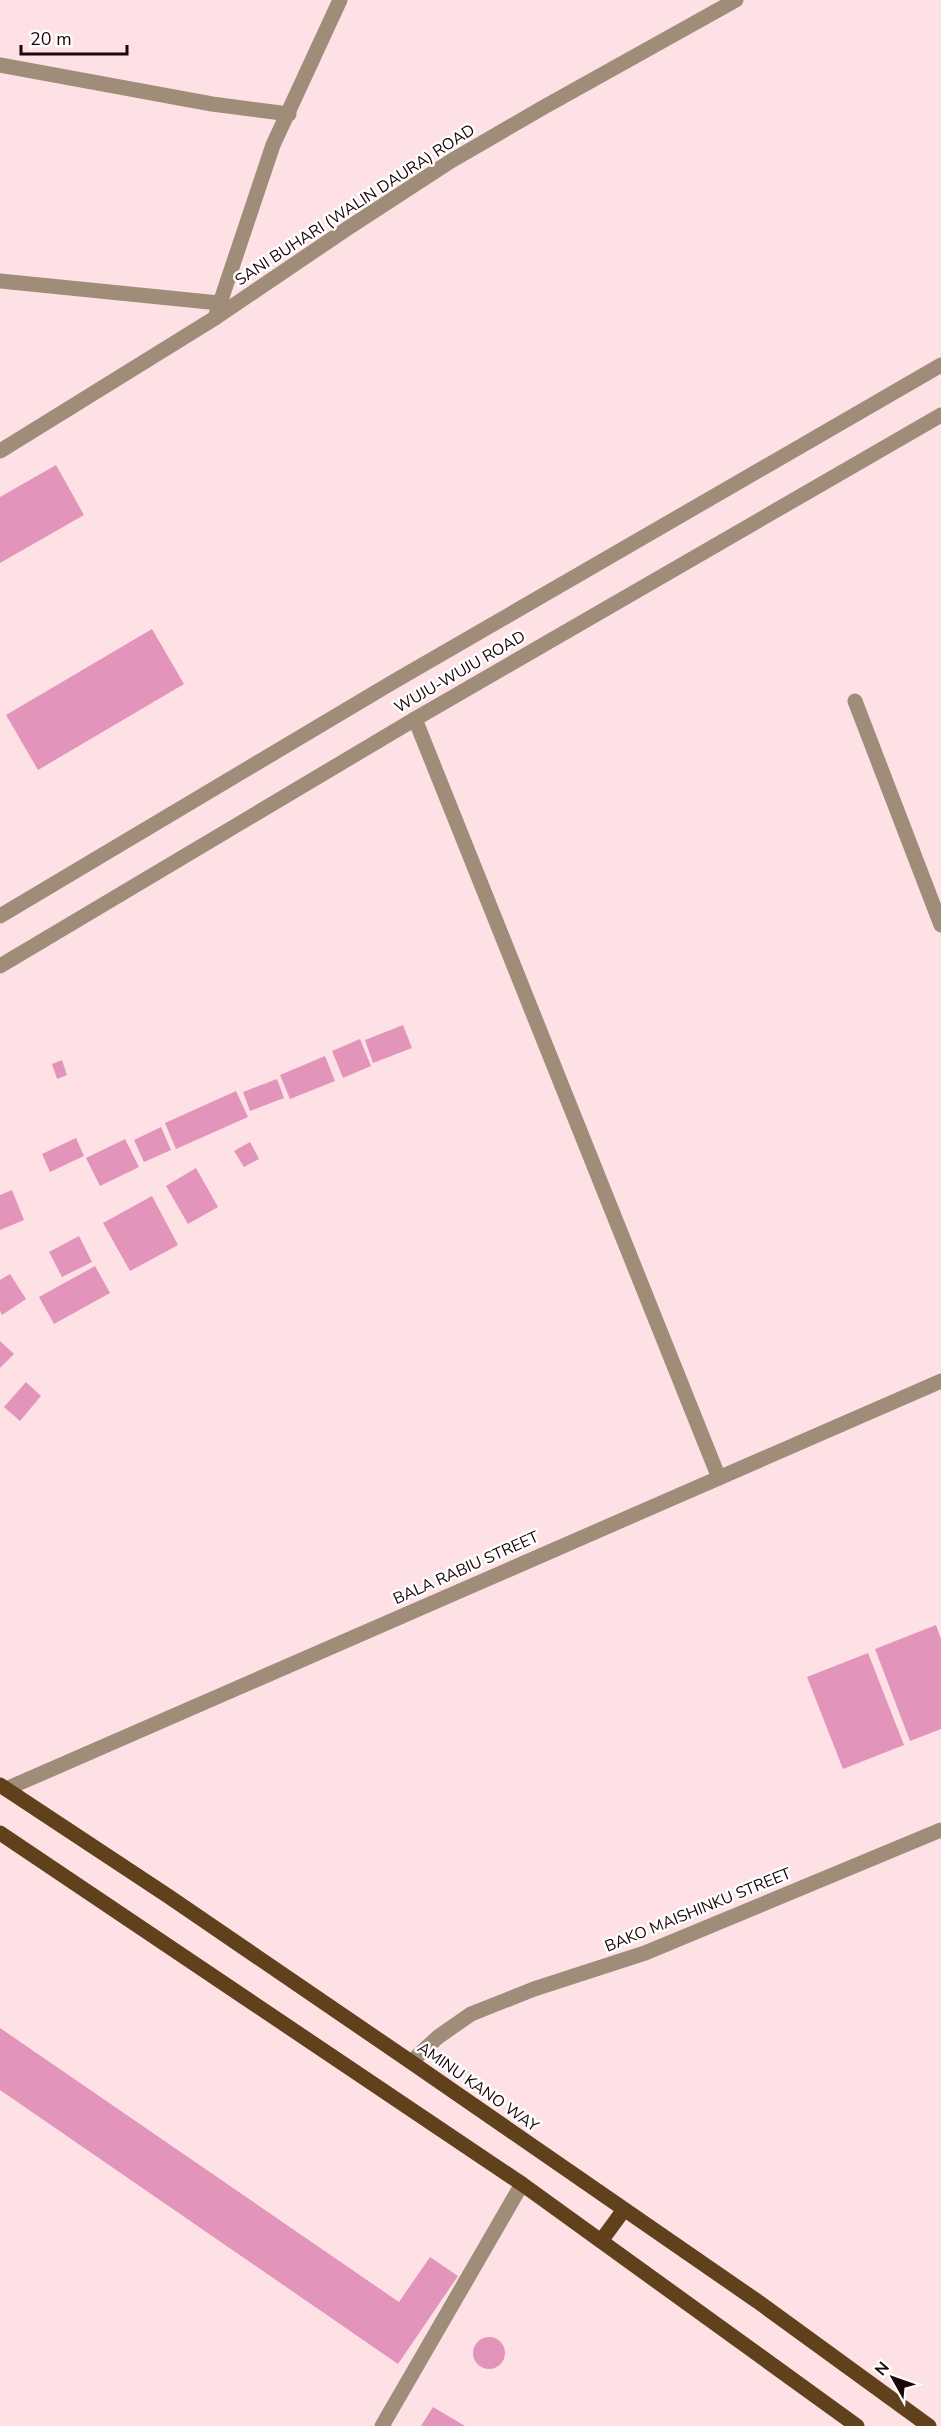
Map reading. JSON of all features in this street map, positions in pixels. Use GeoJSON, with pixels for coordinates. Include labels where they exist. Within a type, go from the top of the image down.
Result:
{"type":"FeatureCollection","features":[{"type":"Feature","properties":{"kind":"main road","name":"AMINU KANO WAY"},"geometry":{"type":"LineString","coordinates":[[3,1787],[168,1896],[411,2062],[623,2211],[723,2278],[929,2426]]}},
{"type":"Feature","properties":{"kind":"main road"},"geometry":{"type":"LineString","coordinates":[[0,1833],[522,2184],[857,2426]]}},
{"type":"Feature","properties":{"kind":"main road"},"geometry":{"type":"LineString","coordinates":[[601,2241],[623,2211]]}},
{"type":"Feature","properties":{"kind":"street"},"geometry":{"type":"LineString","coordinates":[[0,280],[217,310],[273,145],[340,0]]}},
{"type":"Feature","properties":{"kind":"street","name":"SANI BUHARI (WALIN DAURA) ROAD"},"geometry":{"type":"LineString","coordinates":[[0,452],[451,161],[718,4],[736,0]]}},
{"type":"Feature","properties":{"kind":"street"},"geometry":{"type":"LineString","coordinates":[[0,65],[212,104],[289,114]]}},
{"type":"Feature","properties":{"kind":"street","name":"WUJU-WUJU ROAD"},"geometry":{"type":"LineString","coordinates":[[0,916],[393,682],[941,365]]}},
{"type":"Feature","properties":{"kind":"street","name":"WUJU-WUJU ROAD"},"geometry":{"type":"LineString","coordinates":[[0,966],[415,719],[941,415]]}},
{"type":"Feature","properties":{"kind":"street"},"geometry":{"type":"LineString","coordinates":[[855,701],[941,925]]}},
{"type":"Feature","properties":{"kind":"street"},"geometry":{"type":"LineString","coordinates":[[415,719],[719,1478]]}},
{"type":"Feature","properties":{"kind":"street","name":"BALA RABIU STREET"},"geometry":{"type":"LineString","coordinates":[[3,1787],[941,1381]]}},
{"type":"Feature","properties":{"kind":"street","name":"BAKO MAISHINKU STREET"},"geometry":{"type":"LineString","coordinates":[[411,2062],[438,2037],[471,2014],[534,1989],[645,1953],[941,1830]]}},
{"type":"Feature","properties":{"kind":"street"},"geometry":{"type":"LineString","coordinates":[[382,2426],[522,2184]]}},
{"type":"Feature","properties":{"kind":"building"},"geometry":{"type":"Polygon","coordinates":[[[56,465],[84,515],[0,563],[0,497],[56,465]]]}},
{"type":"Feature","properties":{"kind":"building"},"geometry":{"type":"Polygon","coordinates":[[[152,629],[184,684],[38,770],[6,715],[152,629]]]}},
{"type":"Feature","properties":{"kind":"building"},"geometry":{"type":"Polygon","coordinates":[[[403,1025],[412,1048],[373,1063],[365,1040],[403,1025]]]}},
{"type":"Feature","properties":{"kind":"building"},"geometry":{"type":"Polygon","coordinates":[[[360,1039],[371,1066],[343,1078],[332,1051],[360,1039]]]}},
{"type":"Feature","properties":{"kind":"building"},"geometry":{"type":"Polygon","coordinates":[[[325,1056],[335,1081],[290,1099],[280,1075],[325,1056]]]}},
{"type":"Feature","properties":{"kind":"building"},"geometry":{"type":"Polygon","coordinates":[[[62,1060],[67,1075],[57,1079],[52,1064],[62,1060]]]}},
{"type":"Feature","properties":{"kind":"building"},"geometry":{"type":"Polygon","coordinates":[[[277,1079],[284,1098],[250,1111],[243,1092],[277,1079]]]}},
{"type":"Feature","properties":{"kind":"building"},"geometry":{"type":"Polygon","coordinates":[[[236,1091],[248,1117],[176,1149],[165,1123],[236,1091]]]}},
{"type":"Feature","properties":{"kind":"building"},"geometry":{"type":"Polygon","coordinates":[[[161,1127],[171,1150],[144,1162],[134,1140],[161,1127]]]}},
{"type":"Feature","properties":{"kind":"building"},"geometry":{"type":"Polygon","coordinates":[[[76,1138],[84,1156],[50,1172],[42,1154],[76,1138]]]}},
{"type":"Feature","properties":{"kind":"building"},"geometry":{"type":"Polygon","coordinates":[[[125,1139],[139,1167],[100,1186],[86,1158],[125,1139]]]}},
{"type":"Feature","properties":{"kind":"building"},"geometry":{"type":"Polygon","coordinates":[[[250,1142],[259,1159],[244,1167],[234,1151],[250,1142]]]}},
{"type":"Feature","properties":{"kind":"building"},"geometry":{"type":"Polygon","coordinates":[[[196,1168],[218,1207],[188,1224],[166,1186],[196,1168]]]}},
{"type":"Feature","properties":{"kind":"building"},"geometry":{"type":"Polygon","coordinates":[[[12,1190],[24,1220],[0,1230],[0,1195],[12,1190]]]}},
{"type":"Feature","properties":{"kind":"building"},"geometry":{"type":"Polygon","coordinates":[[[152,1196],[178,1245],[130,1271],[103,1223],[152,1196]]]}},
{"type":"Feature","properties":{"kind":"building"},"geometry":{"type":"Polygon","coordinates":[[[79,1236],[92,1262],[62,1277],[49,1252],[79,1236]]]}},
{"type":"Feature","properties":{"kind":"building"},"geometry":{"type":"Polygon","coordinates":[[[95,1266],[110,1293],[54,1324],[39,1297],[95,1266]]]}},
{"type":"Feature","properties":{"kind":"building"},"geometry":{"type":"Polygon","coordinates":[[[10,1274],[26,1299],[2,1315],[0,1280],[10,1274]]]}},
{"type":"Feature","properties":{"kind":"building"},"geometry":{"type":"Polygon","coordinates":[[[0,1341],[14,1354],[0,1368],[0,1341]]]}},
{"type":"Feature","properties":{"kind":"building"},"geometry":{"type":"Polygon","coordinates":[[[26,1382],[41,1396],[20,1421],[4,1407],[26,1382]]]}},
{"type":"Feature","properties":{"kind":"building"},"geometry":{"type":"Polygon","coordinates":[[[936,1625],[941,1639],[941,1729],[910,1741],[875,1649],[936,1625]]]}},
{"type":"Feature","properties":{"kind":"building"},"geometry":{"type":"Polygon","coordinates":[[[868,1653],[904,1745],[843,1769],[807,1677],[868,1653]]]}},
{"type":"Feature","properties":{"kind":"building"},"geometry":{"type":"Polygon","coordinates":[[[0,2028],[399,2302],[430,2257],[458,2276],[398,2364],[0,2090],[0,2028]]]}},
{"type":"Feature","properties":{"kind":"building"},"geometry":{"type":"Polygon","coordinates":[[[489,2337],[500,2342],[505,2353],[500,2364],[489,2369],[478,2364],[473,2353],[478,2342],[489,2337]]]}},
{"type":"Feature","properties":{"kind":"building"},"geometry":{"type":"Polygon","coordinates":[[[433,2407],[465,2426],[421,2426],[433,2407]]]}}]}
